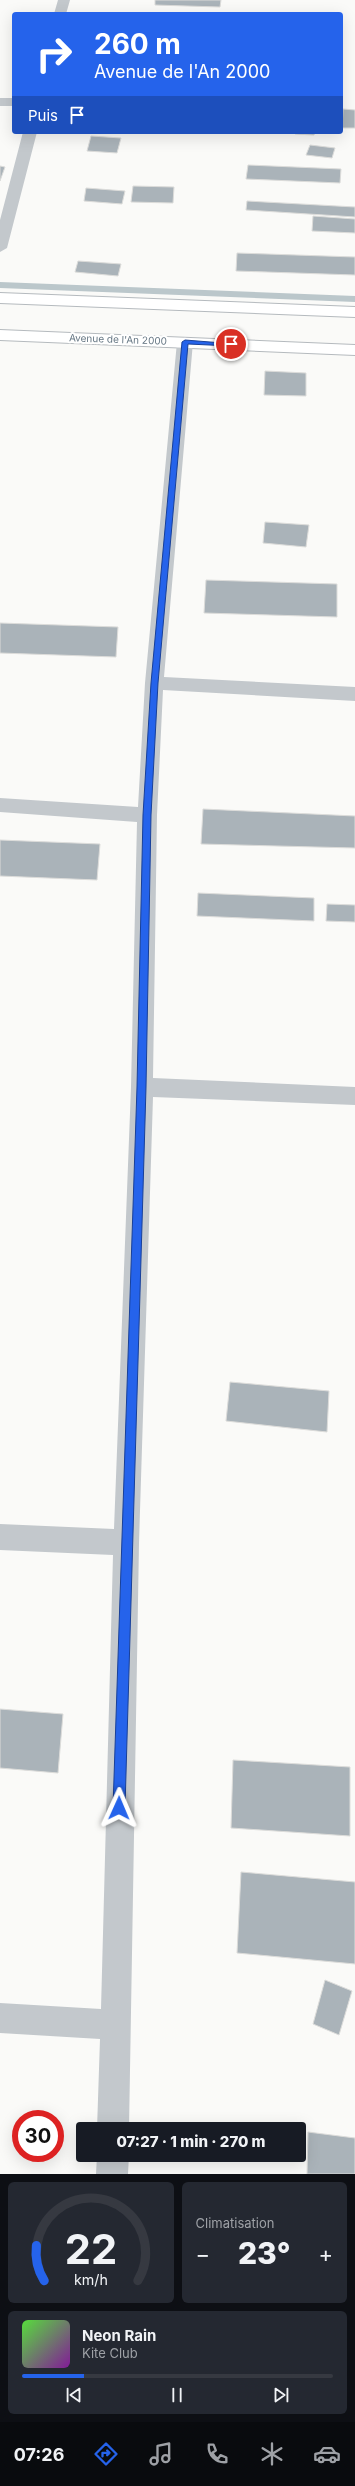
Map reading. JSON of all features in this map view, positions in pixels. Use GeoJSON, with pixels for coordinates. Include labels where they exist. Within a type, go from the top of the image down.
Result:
{"type":"FeatureCollection","features":[{"type":"Feature","properties":{"kind":"main road"},"geometry":{"type":"LineString","coordinates":[[0,298],[355,312]]}},
{"type":"Feature","properties":{"kind":"main road","name":"Avenue de l'An 2000"},"geometry":{"type":"LineString","coordinates":[[0,335],[355,350]]}},
{"type":"Feature","properties":{"kind":"street"},"geometry":{"type":"LineString","coordinates":[[61,12],[64,0]]}},
{"type":"Feature","properties":{"kind":"street"},"geometry":{"type":"LineString","coordinates":[[0,102],[12,102]]}},
{"type":"Feature","properties":{"kind":"street"},"geometry":{"type":"LineString","coordinates":[[0,248],[29,134]]}},
{"type":"Feature","properties":{"kind":"street"},"geometry":{"type":"LineString","coordinates":[[113,2122],[114,2025],[126,1543],[142,1087],[147,815],[154,683],[185,342]]}},
{"type":"Feature","properties":{"kind":"street"},"geometry":{"type":"LineString","coordinates":[[154,683],[355,694]]}},
{"type":"Feature","properties":{"kind":"street"},"geometry":{"type":"LineString","coordinates":[[0,805],[147,815]]}},
{"type":"Feature","properties":{"kind":"street"},"geometry":{"type":"LineString","coordinates":[[142,1087],[355,1096]]}},
{"type":"Feature","properties":{"kind":"street"},"geometry":{"type":"LineString","coordinates":[[0,1537],[126,1543]]}},
{"type":"Feature","properties":{"kind":"street"},"geometry":{"type":"LineString","coordinates":[[0,2018],[114,2025]]}},
{"type":"Feature","properties":{"kind":"street"},"geometry":{"type":"LineString","coordinates":[[112,2174],[113,2162]]}},
{"type":"Feature","properties":{"kind":"building"},"geometry":{"type":"Polygon","coordinates":[[[155,0],[221,0],[220,7],[155,5],[155,0]]]}},
{"type":"Feature","properties":{"kind":"building"},"geometry":{"type":"Polygon","coordinates":[[[343,109],[355,110],[355,128],[343,128],[343,109]]]}},
{"type":"Feature","properties":{"kind":"building"},"geometry":{"type":"Polygon","coordinates":[[[91,136],[121,138],[117,153],[87,151],[91,136]]]}},
{"type":"Feature","properties":{"kind":"building"},"geometry":{"type":"Polygon","coordinates":[[[310,145],[335,148],[332,158],[306,155],[310,145]]]}},
{"type":"Feature","properties":{"kind":"building"},"geometry":{"type":"Polygon","coordinates":[[[248,165],[341,169],[340,183],[246,179],[248,165]]]}},
{"type":"Feature","properties":{"kind":"building"},"geometry":{"type":"Polygon","coordinates":[[[0,166],[5,167],[0,181],[0,166]]]}},
{"type":"Feature","properties":{"kind":"building"},"geometry":{"type":"Polygon","coordinates":[[[133,186],[174,187],[173,203],[131,202],[133,186]]]}},
{"type":"Feature","properties":{"kind":"building"},"geometry":{"type":"Polygon","coordinates":[[[86,188],[125,191],[122,204],[84,201],[86,188]]]}},
{"type":"Feature","properties":{"kind":"building"},"geometry":{"type":"Polygon","coordinates":[[[247,201],[355,207],[355,217],[246,210],[247,201]]]}},
{"type":"Feature","properties":{"kind":"building"},"geometry":{"type":"Polygon","coordinates":[[[313,216],[355,219],[355,233],[312,231],[313,216]]]}},
{"type":"Feature","properties":{"kind":"building"},"geometry":{"type":"Polygon","coordinates":[[[237,253],[355,257],[355,275],[236,271],[237,253]]]}},
{"type":"Feature","properties":{"kind":"building"},"geometry":{"type":"Polygon","coordinates":[[[78,261],[121,264],[118,276],[75,272],[78,261]]]}},
{"type":"Feature","properties":{"kind":"building"},"geometry":{"type":"Polygon","coordinates":[[[265,371],[306,373],[306,396],[264,395],[265,371]]]}},
{"type":"Feature","properties":{"kind":"building"},"geometry":{"type":"Polygon","coordinates":[[[265,522],[309,525],[306,547],[263,543],[265,522]]]}},
{"type":"Feature","properties":{"kind":"building"},"geometry":{"type":"Polygon","coordinates":[[[206,580],[337,584],[337,617],[204,613],[206,580]]]}},
{"type":"Feature","properties":{"kind":"building"},"geometry":{"type":"Polygon","coordinates":[[[0,623],[118,627],[116,657],[0,653],[0,623]]]}},
{"type":"Feature","properties":{"kind":"building"},"geometry":{"type":"Polygon","coordinates":[[[203,809],[355,816],[355,848],[201,844],[203,809]]]}},
{"type":"Feature","properties":{"kind":"building"},"geometry":{"type":"Polygon","coordinates":[[[0,840],[100,844],[97,880],[0,876],[0,840]]]}},
{"type":"Feature","properties":{"kind":"building"},"geometry":{"type":"Polygon","coordinates":[[[198,893],[314,898],[314,921],[197,916],[198,893]]]}},
{"type":"Feature","properties":{"kind":"building"},"geometry":{"type":"Polygon","coordinates":[[[327,904],[355,905],[355,922],[326,921],[327,904]]]}},
{"type":"Feature","properties":{"kind":"building"},"geometry":{"type":"Polygon","coordinates":[[[230,1382],[329,1391],[327,1432],[226,1421],[230,1382]]]}},
{"type":"Feature","properties":{"kind":"building"},"geometry":{"type":"Polygon","coordinates":[[[0,1709],[63,1714],[58,1773],[0,1768],[0,1709]]]}},
{"type":"Feature","properties":{"kind":"building"},"geometry":{"type":"Polygon","coordinates":[[[233,1760],[350,1767],[350,1836],[231,1828],[233,1760]]]}},
{"type":"Feature","properties":{"kind":"building"},"geometry":{"type":"Polygon","coordinates":[[[241,1872],[355,1882],[355,1964],[237,1953],[241,1872]]]}},
{"type":"Feature","properties":{"kind":"building"},"geometry":{"type":"Polygon","coordinates":[[[325,1980],[352,1991],[339,2035],[313,2024],[325,1980]]]}},
{"type":"Feature","properties":{"kind":"building"},"geometry":{"type":"Polygon","coordinates":[[[308,2132],[355,2138],[355,2174],[307,2174],[308,2132]]]}},
{"type":"Feature","properties":{"kind":"waterway"},"geometry":{"type":"LineString","coordinates":[[0,285],[355,299]]}},
{"type":"Feature","properties":{"kind":"route"},"geometry":{"type":"LineString","coordinates":[[119,1808],[126,1543],[142,1087],[147,815],[154,683],[185,342],[231,344]]}}]}
